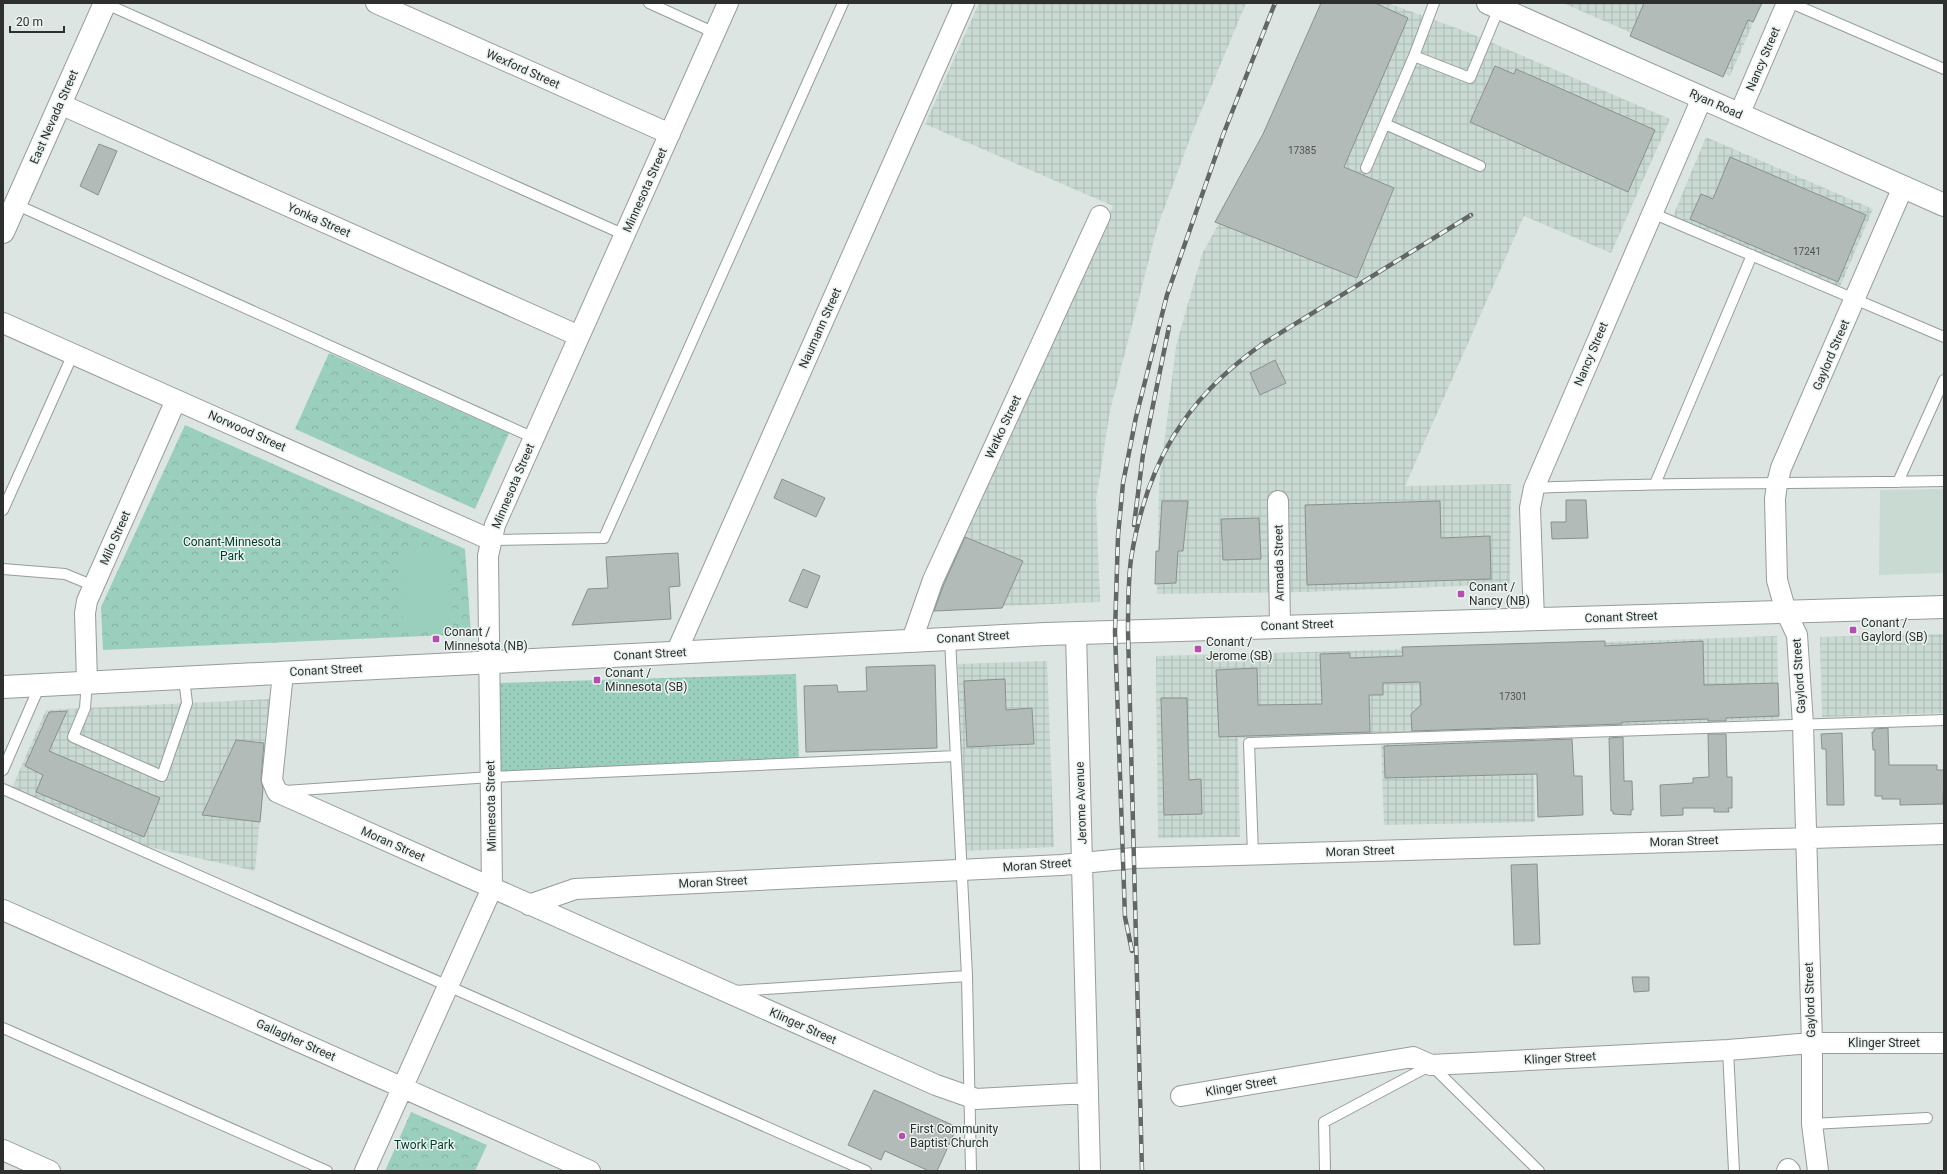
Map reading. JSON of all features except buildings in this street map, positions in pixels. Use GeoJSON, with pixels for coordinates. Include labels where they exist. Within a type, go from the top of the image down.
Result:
{"type":"FeatureCollection","features":[{"type":"Feature","properties":{"kind":"main road","name":"East Nevada Street"},"geometry":{"type":"LineString","coordinates":[[3,229],[104,3]]}},
{"type":"Feature","properties":{"kind":"main road","name":"Ryan Road"},"geometry":{"type":"LineString","coordinates":[[1493,6],[1944,205]]}},
{"type":"Feature","properties":{"kind":"main road","name":"Conant Street"},"geometry":{"type":"LineString","coordinates":[[3,687],[950,638],[1463,620],[1534,620],[1944,607]]}},
{"type":"Feature","properties":{"kind":"street","name":"Wexford Street"},"geometry":{"type":"LineString","coordinates":[[376,3],[670,134]]}},
{"type":"Feature","properties":{"kind":"street","name":"Minnesota Street"},"geometry":{"type":"LineString","coordinates":[[365,1171],[492,888],[488,556],[495,525],[728,3]]}},
{"type":"Feature","properties":{"kind":"street","name":"Naumann Street"},"geometry":{"type":"LineString","coordinates":[[676,652],[964,3]]}},
{"type":"Feature","properties":{"kind":"street","name":"Nancy Street"},"geometry":{"type":"LineString","coordinates":[[1739,115],[1787,3]]}},
{"type":"Feature","properties":{"kind":"street","name":"Nancy Street"},"geometry":{"type":"LineString","coordinates":[[1534,620],[1530,508],[1533,490],[1702,98]]}},
{"type":"Feature","properties":{"kind":"street","name":"Yonka Street"},"geometry":{"type":"LineString","coordinates":[[60,104],[579,336]]}},
{"type":"Feature","properties":{"kind":"street","name":"Gaylord Street"},"geometry":{"type":"LineString","coordinates":[[1818,1171],[1812,1124],[1812,1043],[1805,838],[1803,724],[1797,635],[1786,612],[1777,580],[1775,499],[1777,484],[1782,468],[1904,187]]}},
{"type":"Feature","properties":{"kind":"street","name":"Watko Street"},"geometry":{"type":"LineString","coordinates":[[912,640],[933,580],[1100,216]]}},
{"type":"Feature","properties":{"kind":"street","name":"Norwood Street"},"geometry":{"type":"LineString","coordinates":[[3,323],[491,540]]}},
{"type":"Feature","properties":{"kind":"street","name":"Milo Street"},"geometry":{"type":"LineString","coordinates":[[87,682],[85,613],[94,586],[176,400]]}},
{"type":"Feature","properties":{"kind":"street","name":"Armada Street"},"geometry":{"type":"LineString","coordinates":[[1278,501],[1280,626]]}},
{"type":"Feature","properties":{"kind":"street","name":"Jerome Avenue"},"geometry":{"type":"LineString","coordinates":[[1076,633],[1090,1171]]}},
{"type":"Feature","properties":{"kind":"street"},"geometry":{"type":"LineString","coordinates":[[277,792],[272,780],[283,673]]}},
{"type":"Feature","properties":{"kind":"street","name":"Moran Street"},"geometry":{"type":"LineString","coordinates":[[277,792],[529,904],[574,888],[962,870],[1061,864],[1082,861],[1252,854],[1944,834]]}},
{"type":"Feature","properties":{"kind":"street","name":"Klinger Street"},"geometry":{"type":"LineString","coordinates":[[529,904],[936,1085],[970,1098],[996,1099],[1088,1093]]}},
{"type":"Feature","properties":{"kind":"street","name":"Gallagher Street"},"geometry":{"type":"LineString","coordinates":[[3,910],[590,1171]]}},
{"type":"Feature","properties":{"kind":"street","name":"Klinger Street"},"geometry":{"type":"LineString","coordinates":[[1181,1096],[1413,1057],[1431,1065],[1728,1050],[1812,1043],[1944,1043]]}},
{"type":"Feature","properties":{"kind":"street"},"geometry":{"type":"LineString","coordinates":[[3,1150],[50,1171]]}},
{"type":"Feature","properties":{"kind":"street"},"geometry":{"type":"LineString","coordinates":[[1787,1171],[1788,1169],[1790,1171]]}},
{"type":"Feature","properties":{"kind":"lane"},"geometry":{"type":"LineString","coordinates":[[104,3],[625,235]]}},
{"type":"Feature","properties":{"kind":"lane"},"geometry":{"type":"LineString","coordinates":[[649,3],[715,32]]}},
{"type":"Feature","properties":{"kind":"lane"},"geometry":{"type":"LineString","coordinates":[[491,540],[604,538],[843,3]]}},
{"type":"Feature","properties":{"kind":"lane"},"geometry":{"type":"LineString","coordinates":[[1366,168],[1414,56],[1434,3]]}},
{"type":"Feature","properties":{"kind":"lane"},"geometry":{"type":"LineString","coordinates":[[1791,3],[1944,69]]}},
{"type":"Feature","properties":{"kind":"lane"},"geometry":{"type":"LineString","coordinates":[[1414,56],[1470,78],[1493,6]]}},
{"type":"Feature","properties":{"kind":"lane"},"geometry":{"type":"LineString","coordinates":[[1385,124],[1480,166]]}},
{"type":"Feature","properties":{"kind":"lane"},"geometry":{"type":"LineString","coordinates":[[15,204],[534,438]]}},
{"type":"Feature","properties":{"kind":"lane"},"geometry":{"type":"LineString","coordinates":[[1652,213],[1944,338]]}},
{"type":"Feature","properties":{"kind":"lane"},"geometry":{"type":"LineString","coordinates":[[1655,484],[1752,255]]}},
{"type":"Feature","properties":{"kind":"lane"},"geometry":{"type":"LineString","coordinates":[[3,510],[73,354]]}},
{"type":"Feature","properties":{"kind":"lane"},"geometry":{"type":"LineString","coordinates":[[1898,482],[1944,380]]}},
{"type":"Feature","properties":{"kind":"lane"},"geometry":{"type":"LineString","coordinates":[[1533,490],[1655,484],[1777,484],[1944,481]]}},
{"type":"Feature","properties":{"kind":"lane"},"geometry":{"type":"LineString","coordinates":[[3,569],[65,574],[94,586]]}},
{"type":"Feature","properties":{"kind":"lane"},"geometry":{"type":"LineString","coordinates":[[950,638],[967,976],[971,1171]]}},
{"type":"Feature","properties":{"kind":"lane"},"geometry":{"type":"LineString","coordinates":[[87,682],[85,708],[73,737],[162,776],[187,703],[184,678]]}},
{"type":"Feature","properties":{"kind":"lane"},"geometry":{"type":"LineString","coordinates":[[3,770],[40,685]]}},
{"type":"Feature","properties":{"kind":"lane"},"geometry":{"type":"LineString","coordinates":[[1252,854],[1249,743],[1944,720]]}},
{"type":"Feature","properties":{"kind":"lane"},"geometry":{"type":"LineString","coordinates":[[277,792],[491,777],[956,756]]}},
{"type":"Feature","properties":{"kind":"lane"},"geometry":{"type":"LineString","coordinates":[[3,789],[866,1171]]}},
{"type":"Feature","properties":{"kind":"lane"},"geometry":{"type":"LineString","coordinates":[[727,992],[967,976]]}},
{"type":"Feature","properties":{"kind":"lane"},"geometry":{"type":"LineString","coordinates":[[3,1028],[327,1171]]}},
{"type":"Feature","properties":{"kind":"lane"},"geometry":{"type":"LineString","coordinates":[[1728,1050],[1734,1171]]}},
{"type":"Feature","properties":{"kind":"lane"},"geometry":{"type":"LineString","coordinates":[[1325,1171],[1324,1122],[1431,1065],[1539,1171]]}},
{"type":"Feature","properties":{"kind":"lane"},"geometry":{"type":"LineString","coordinates":[[1812,1124],[1927,1118]]}},
{"type":"Feature","properties":{"kind":"shaded area"},"geometry":{"type":"Polygon","coordinates":[[[979,3],[1246,3],[1192,133],[1157,228],[1110,411],[1096,500],[1100,602],[928,609],[1113,206],[925,124],[979,3]]]}},
{"type":"Feature","properties":{"kind":"shaded area"},"geometry":{"type":"Polygon","coordinates":[[[1321,3],[1388,3],[1467,32],[1670,119],[1611,253],[1524,216],[1405,486],[1511,484],[1510,584],[1307,592],[1157,594],[1159,485],[1176,346],[1202,254],[1267,136],[1321,3]]]}},
{"type":"Feature","properties":{"kind":"shaded area"},"geometry":{"type":"Polygon","coordinates":[[[1563,3],[1762,3],[1730,76],[1563,3]]]}},
{"type":"Feature","properties":{"kind":"shaded area"},"geometry":{"type":"Polygon","coordinates":[[[1706,137],[1873,209],[1840,287],[1673,216],[1706,137]]]}},
{"type":"Feature","properties":{"kind":"shaded area"},"geometry":{"type":"Polygon","coordinates":[[[1944,489],[1944,573],[1879,575],[1880,490],[1944,489]]]}},
{"type":"Feature","properties":{"kind":"shaded area"},"geometry":{"type":"Polygon","coordinates":[[[1944,634],[1944,713],[1822,717],[1820,637],[1944,634]]]}},
{"type":"Feature","properties":{"kind":"shaded area"},"geometry":{"type":"Polygon","coordinates":[[[1777,636],[1779,719],[1238,738],[1240,837],[1158,838],[1156,656],[1777,636]]]}},
{"type":"Feature","properties":{"kind":"shaded area"},"geometry":{"type":"Polygon","coordinates":[[[1047,661],[1054,847],[965,851],[958,664],[1047,661]]]}},
{"type":"Feature","properties":{"kind":"shaded area"},"geometry":{"type":"Polygon","coordinates":[[[271,699],[255,871],[140,845],[11,790],[46,710],[271,699]]]}},
{"type":"Feature","properties":{"kind":"shaded area"},"geometry":{"type":"Polygon","coordinates":[[[1533,738],[1535,822],[1384,825],[1381,743],[1533,738]]]}},
{"type":"Feature","properties":{"kind":"green space"},"geometry":{"type":"Polygon","coordinates":[[[329,353],[509,433],[475,509],[295,429],[329,353]]]}},
{"type":"Feature","properties":{"kind":"green space","name":"Conant-Minnesota Park"},"geometry":{"type":"Polygon","coordinates":[[[185,425],[465,549],[471,634],[103,650],[101,607],[185,425]]]}},
{"type":"Feature","properties":{"kind":"green space"},"geometry":{"type":"Polygon","coordinates":[[[450,550],[453,631],[403,633],[401,552],[450,550]]]}},
{"type":"Feature","properties":{"kind":"green space"},"geometry":{"type":"Polygon","coordinates":[[[796,674],[799,763],[501,772],[498,683],[796,674]]]}},
{"type":"Feature","properties":{"kind":"green space","name":"Twork Park"},"geometry":{"type":"Polygon","coordinates":[[[411,1112],[487,1145],[475,1171],[385,1171],[411,1112]]]}},
{"type":"Feature","properties":{"kind":"railway"},"geometry":{"type":"LineString","coordinates":[[1132,951],[1125,917],[1115,632],[1118,536],[1123,483],[1136,417],[1167,295],[1223,135],[1275,3]]}},
{"type":"Feature","properties":{"kind":"railway"},"geometry":{"type":"LineString","coordinates":[[1142,1171],[1128,613],[1131,559],[1138,525],[1147,494],[1158,464],[1173,437],[1190,412],[1210,388],[1234,366],[1261,345],[1471,215]]}},
{"type":"Feature","properties":{"kind":"railway"},"geometry":{"type":"LineString","coordinates":[[1134,525],[1143,454],[1169,327]]}},
{"type":"Feature","properties":{"kind":"place","name":"Conant / Nancy (NB)"},"geometry":{"type":"Point","coordinates":[1461,594]}},
{"type":"Feature","properties":{"kind":"place","name":"Conant / Gaylord (SB)"},"geometry":{"type":"Point","coordinates":[1853,630]}},
{"type":"Feature","properties":{"kind":"place","name":"Conant / Minnesota (NB)"},"geometry":{"type":"Point","coordinates":[436,639]}},
{"type":"Feature","properties":{"kind":"place","name":"Conant / Jerome (SB)"},"geometry":{"type":"Point","coordinates":[1198,649]}},
{"type":"Feature","properties":{"kind":"place","name":"Conant / Minnesota (SB)"},"geometry":{"type":"Point","coordinates":[597,680]}},
{"type":"Feature","properties":{"kind":"place","name":"First Community Baptist Church"},"geometry":{"type":"Point","coordinates":[902,1136]}}]}
